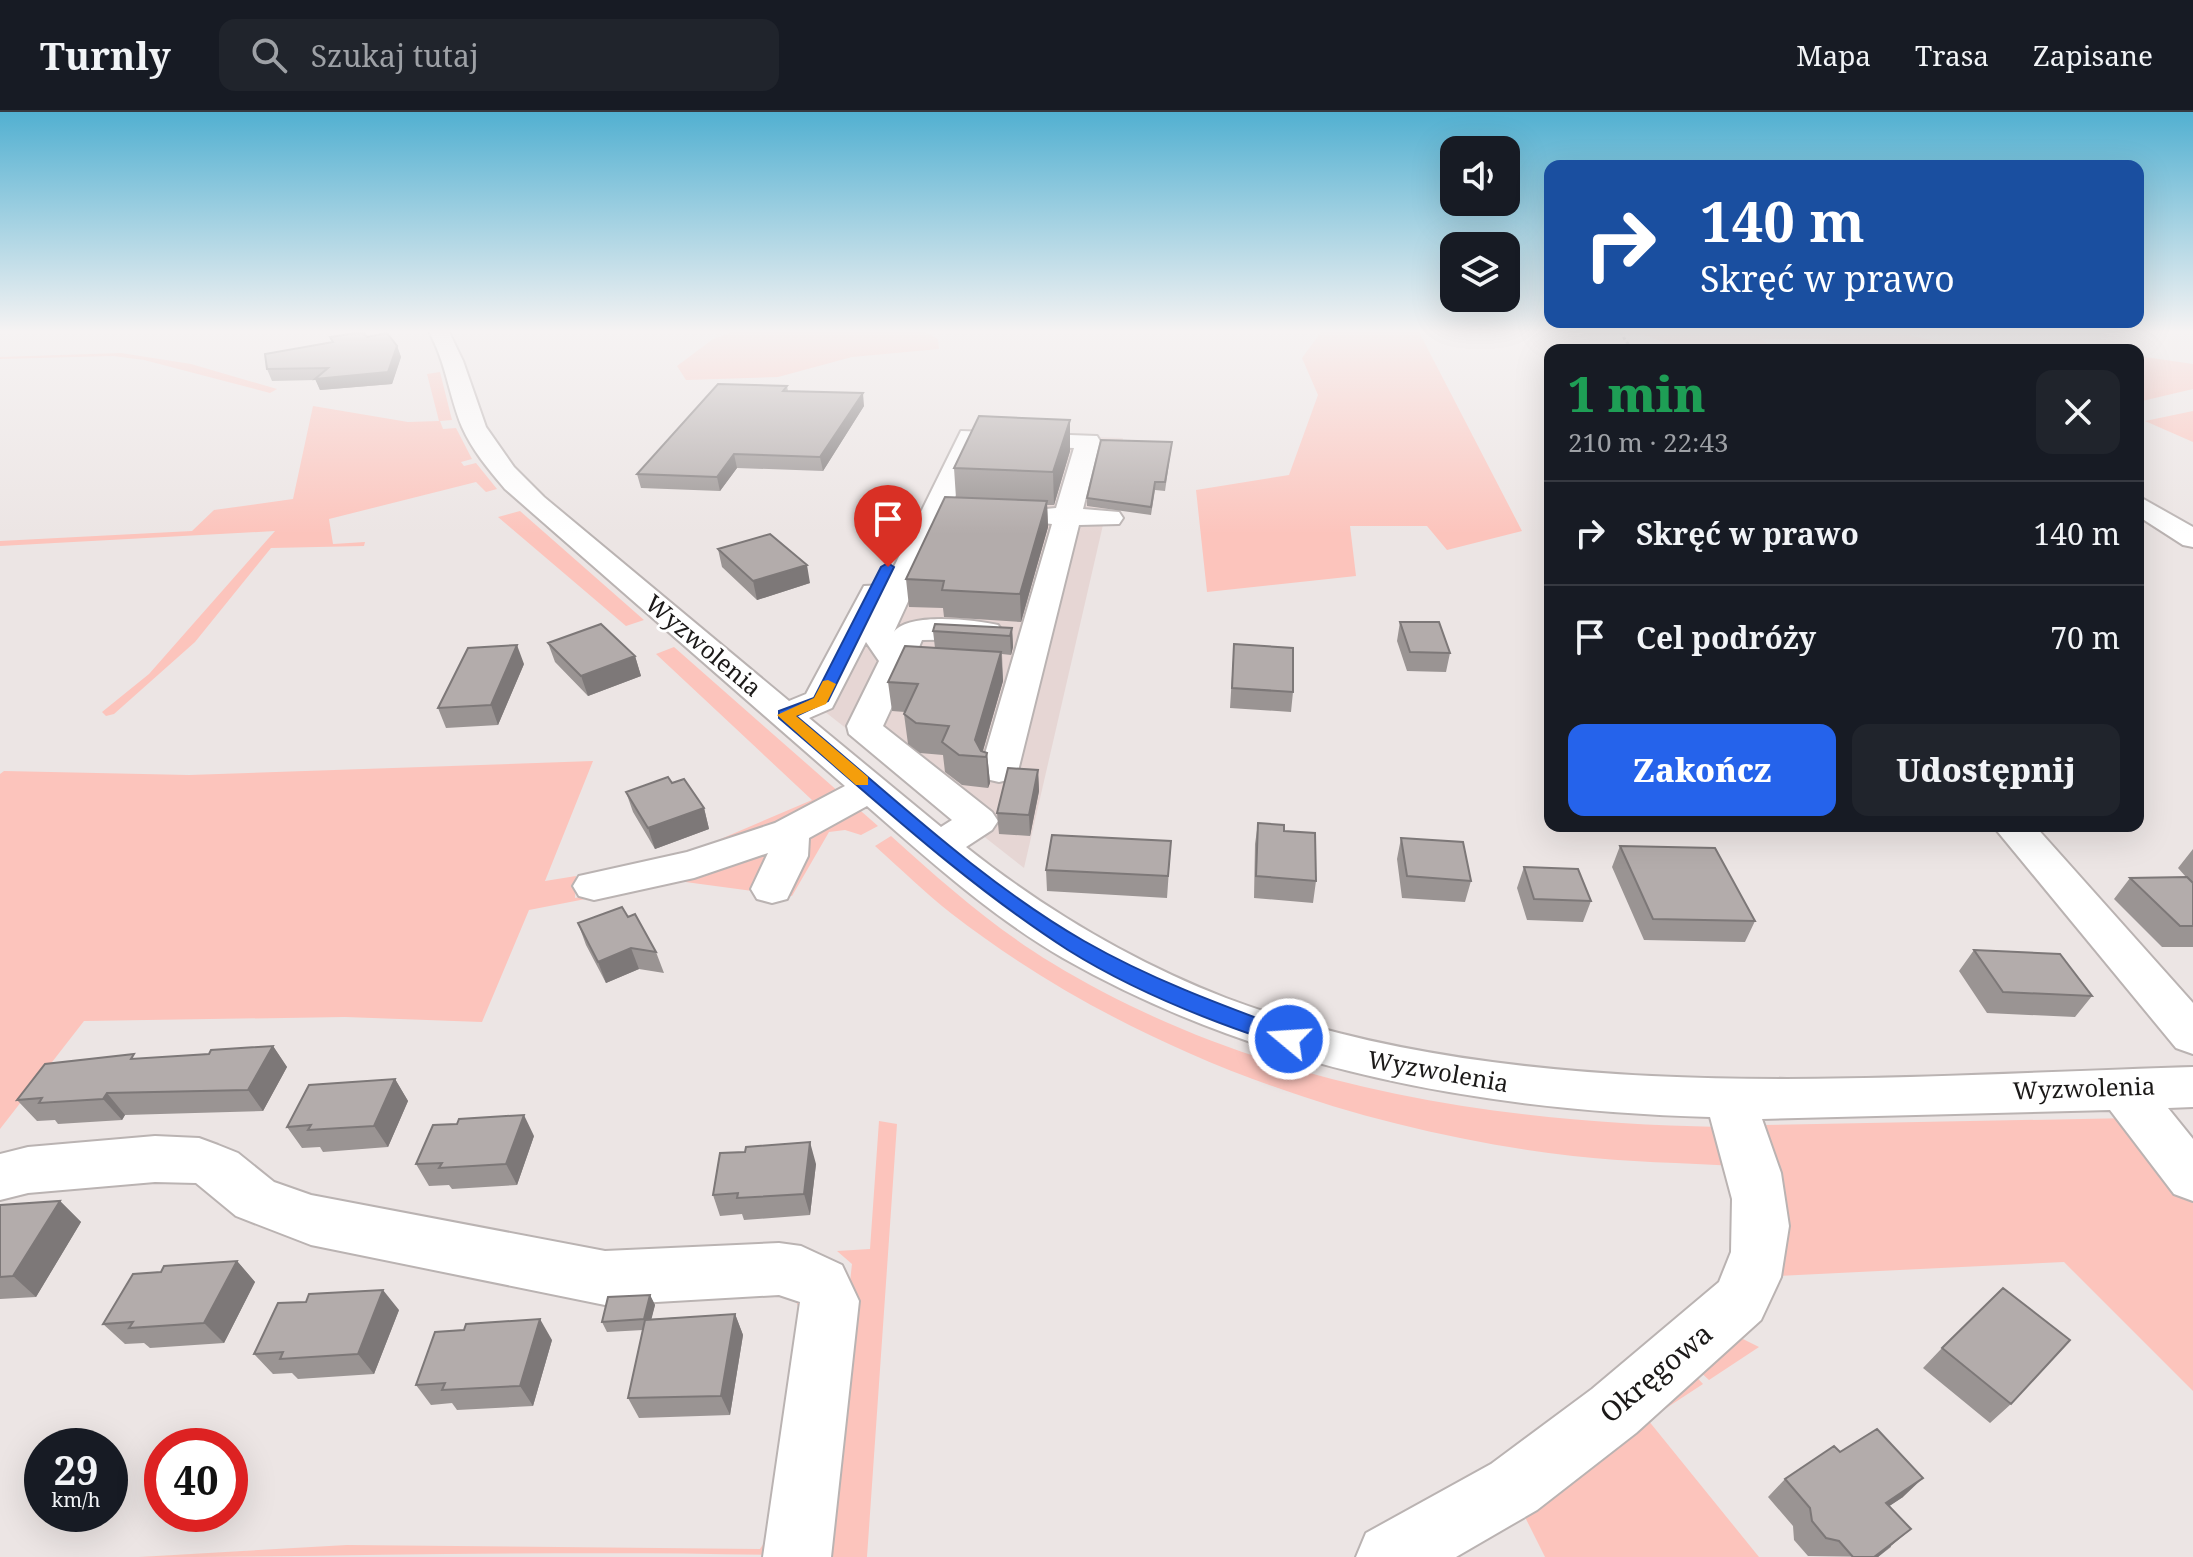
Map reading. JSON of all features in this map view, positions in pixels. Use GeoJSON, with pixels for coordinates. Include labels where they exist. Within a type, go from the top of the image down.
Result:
{"type":"FeatureCollection","features":[{"type":"Feature","properties":{"kind":"street","name":"Wyzwolenia"},"geometry":{"type":"LineString","coordinates":[[465,399],[474,427],[487,450],[513,482],[802,708],[871,788],[940,846],[1015,905],[1077,946],[1184,1000],[1267,1032],[1355,1057],[1497,1084],[1619,1095],[1727,1097],[2193,1087]]}},
{"type":"Feature","properties":{"kind":"street"},"geometry":{"type":"LineString","coordinates":[[802,708],[955,434]]}},
{"type":"Feature","properties":{"kind":"street"},"geometry":{"type":"LineString","coordinates":[[896,661],[877,635],[970,436],[1088,441],[1035,635],[1003,668],[999,771]]}},
{"type":"Feature","properties":{"kind":"street"},"geometry":{"type":"LineString","coordinates":[[2144,508],[2193,539]]}},
{"type":"Feature","properties":{"kind":"street"},"geometry":{"type":"LineString","coordinates":[[930,524],[1002,515],[1066,529]]}},
{"type":"Feature","properties":{"kind":"street"},"geometry":{"type":"LineString","coordinates":[[1031,540],[1109,518]]}},
{"type":"Feature","properties":{"kind":"street"},"geometry":{"type":"LineString","coordinates":[[930,524],[970,537]]}},
{"type":"Feature","properties":{"kind":"street"},"geometry":{"type":"LineString","coordinates":[[940,846],[978,821],[867,734],[868,717],[909,634],[918,629],[1035,635]]}},
{"type":"Feature","properties":{"kind":"street"},"geometry":{"type":"LineString","coordinates":[[896,661],[1003,668]]}},
{"type":"Feature","properties":{"kind":"street"},"geometry":{"type":"LineString","coordinates":[[802,708],[875,702]]}},
{"type":"Feature","properties":{"kind":"street"},"geometry":{"type":"LineString","coordinates":[[594,886],[694,864],[789,832],[871,788]]}},
{"type":"Feature","properties":{"kind":"street"},"geometry":{"type":"LineString","coordinates":[[772,889],[788,856],[789,832]]}},
{"type":"Feature","properties":{"kind":"street"},"geometry":{"type":"LineString","coordinates":[[2018,832],[2193,1035]]}},
{"type":"Feature","properties":{"kind":"street"},"geometry":{"type":"LineString","coordinates":[[2122,1088],[2193,1178]]}},
{"type":"Feature","properties":{"kind":"street","name":"Okręgowa"},"geometry":{"type":"LineString","coordinates":[[1390,1557],[1514,1487],[1614,1411],[1740,1301],[1754,1280],[1761,1251],[1761,1223],[1752,1165],[1727,1097]]}},
{"type":"Feature","properties":{"kind":"street"},"geometry":{"type":"LineString","coordinates":[[0,1177],[28,1170],[178,1159],[219,1169],[255,1199],[311,1220],[592,1275],[629,1279],[779,1269],[814,1277],[822,1284],[830,1301],[797,1557]]}},
{"type":"Feature","properties":{"kind":"shaded area"},"geometry":{"type":"Polygon","coordinates":[[[433,399],[447,399],[452,420],[440,421],[443,429],[456,428],[472,459],[461,462],[464,466],[476,463],[497,489],[486,492],[476,482],[329,519],[333,544],[365,542],[364,546],[271,548],[195,642],[114,714],[106,716],[102,712],[149,674],[275,531],[0,546],[0,541],[192,531],[214,510],[293,499],[313,406],[408,422],[439,421],[433,399]]]}},
{"type":"Feature","properties":{"kind":"shaded area"},"geometry":{"type":"Polygon","coordinates":[[[1316,399],[1454,399],[1522,531],[1447,550],[1427,526],[1350,526],[1356,576],[1207,592],[1196,490],[1289,475],[1316,399]]]}},
{"type":"Feature","properties":{"kind":"shaded area"},"geometry":{"type":"Polygon","coordinates":[[[2193,411],[2193,442],[2145,421],[2193,411]]]}},
{"type":"Feature","properties":{"kind":"shaded area"},"geometry":{"type":"Polygon","coordinates":[[[964,433],[1123,438],[1024,868],[824,711],[964,433]]]}},
{"type":"Feature","properties":{"kind":"shaded area"},"geometry":{"type":"Polygon","coordinates":[[[520,511],[644,620],[626,626],[498,517],[520,511]]]}},
{"type":"Feature","properties":{"kind":"shaded area"},"geometry":{"type":"Polygon","coordinates":[[[674,647],[840,793],[832,802],[691,858],[669,861],[812,800],[656,654],[674,647]]]}},
{"type":"Feature","properties":{"kind":"shaded area"},"geometry":{"type":"Polygon","coordinates":[[[593,761],[545,881],[576,876],[575,898],[771,852],[760,892],[678,881],[529,910],[482,1022],[345,1017],[84,1021],[0,1129],[0,774],[4,771],[189,775],[593,761]]]}},
{"type":"Feature","properties":{"kind":"shaded area"},"geometry":{"type":"Polygon","coordinates":[[[854,805],[878,826],[861,835],[845,830],[829,832],[792,896],[776,894],[814,830],[854,805]]]}},
{"type":"Feature","properties":{"kind":"shaded area"},"geometry":{"type":"Polygon","coordinates":[[[891,836],[969,904],[1052,963],[1129,1005],[1208,1040],[1291,1067],[1375,1089],[1460,1106],[1546,1117],[1719,1127],[1737,1166],[1593,1158],[1491,1144],[1408,1127],[1246,1077],[1168,1044],[1092,1006],[1020,962],[942,906],[875,846],[891,836]]]}},
{"type":"Feature","properties":{"kind":"shaded area"},"geometry":{"type":"Polygon","coordinates":[[[2131,1118],[2193,1192],[2193,1391],[2064,1262],[1776,1276],[1762,1125],[2131,1118]]]}},
{"type":"Feature","properties":{"kind":"shaded area"},"geometry":{"type":"Polygon","coordinates":[[[879,1121],[897,1124],[867,1557],[832,1557],[821,1539],[852,1264],[837,1251],[870,1249],[879,1121]]]}},
{"type":"Feature","properties":{"kind":"shaded area"},"geometry":{"type":"Polygon","coordinates":[[[771,1285],[795,1295],[810,1316],[780,1547],[771,1555],[534,1553],[139,1557],[347,1545],[760,1549],[781,1518],[802,1315],[795,1299],[777,1291],[720,1295],[723,1288],[771,1285]]]}},
{"type":"Feature","properties":{"kind":"shaded area"},"geometry":{"type":"Polygon","coordinates":[[[1739,1337],[1759,1347],[1709,1380],[1697,1369],[1739,1337]]]}},
{"type":"Feature","properties":{"kind":"shaded area"},"geometry":{"type":"Polygon","coordinates":[[[1692,1372],[1703,1384],[1648,1420],[1759,1557],[1545,1557],[1521,1509],[1692,1372]]]}},
{"type":"Feature","properties":{"kind":"building"},"geometry":{"type":"Polygon","coordinates":[[[704,399],[859,399],[820,457],[734,454],[717,477],[637,474],[704,399]]]}},
{"type":"Feature","properties":{"kind":"building"},"geometry":{"type":"Polygon","coordinates":[[[979,416],[1070,420],[1053,472],[954,468],[979,416]]]}},
{"type":"Feature","properties":{"kind":"building"},"geometry":{"type":"Polygon","coordinates":[[[1101,440],[1172,442],[1165,482],[1155,482],[1151,507],[1087,498],[1101,440]]]}},
{"type":"Feature","properties":{"kind":"building"},"geometry":{"type":"Polygon","coordinates":[[[945,497],[1047,501],[1020,594],[942,590],[944,581],[906,579],[945,497]]]}},
{"type":"Feature","properties":{"kind":"building"},"geometry":{"type":"Polygon","coordinates":[[[770,534],[807,565],[753,581],[718,549],[770,534]]]}},
{"type":"Feature","properties":{"kind":"building"},"geometry":{"type":"Polygon","coordinates":[[[1400,622],[1439,622],[1450,653],[1410,652],[1400,622]]]}},
{"type":"Feature","properties":{"kind":"building"},"geometry":{"type":"Polygon","coordinates":[[[601,624],[635,656],[581,676],[548,643],[601,624]]]}},
{"type":"Feature","properties":{"kind":"building"},"geometry":{"type":"Polygon","coordinates":[[[935,624],[1012,628],[1010,636],[933,631],[935,624]]]}},
{"type":"Feature","properties":{"kind":"building"},"geometry":{"type":"Polygon","coordinates":[[[1234,644],[1293,648],[1293,692],[1232,688],[1234,644]]]}},
{"type":"Feature","properties":{"kind":"building"},"geometry":{"type":"Polygon","coordinates":[[[517,645],[491,705],[438,708],[468,648],[517,645]]]}},
{"type":"Feature","properties":{"kind":"building"},"geometry":{"type":"Polygon","coordinates":[[[905,646],[1001,652],[975,740],[981,751],[987,753],[986,757],[959,755],[942,742],[949,726],[916,723],[904,714],[918,684],[888,682],[905,646]]]}},
{"type":"Feature","properties":{"kind":"building"},"geometry":{"type":"Polygon","coordinates":[[[1008,768],[1038,770],[1029,815],[997,813],[1008,768]]]}},
{"type":"Feature","properties":{"kind":"building"},"geometry":{"type":"Polygon","coordinates":[[[668,777],[672,783],[684,779],[704,808],[648,828],[626,792],[668,777]]]}},
{"type":"Feature","properties":{"kind":"building"},"geometry":{"type":"Polygon","coordinates":[[[1258,823],[1284,825],[1284,831],[1315,833],[1316,881],[1256,876],[1258,823]]]}},
{"type":"Feature","properties":{"kind":"building"},"geometry":{"type":"Polygon","coordinates":[[[1052,835],[1171,841],[1168,876],[1046,870],[1052,835]]]}},
{"type":"Feature","properties":{"kind":"building"},"geometry":{"type":"Polygon","coordinates":[[[1401,838],[1463,842],[1471,881],[1407,876],[1401,838]]]}},
{"type":"Feature","properties":{"kind":"building"},"geometry":{"type":"Polygon","coordinates":[[[1620,846],[1715,848],[1755,921],[1653,919],[1620,846]]]}},
{"type":"Feature","properties":{"kind":"building"},"geometry":{"type":"Polygon","coordinates":[[[1524,867],[1578,869],[1591,901],[1534,899],[1524,867]]]}},
{"type":"Feature","properties":{"kind":"building"},"geometry":{"type":"Polygon","coordinates":[[[2187,877],[2193,883],[2193,926],[2180,926],[2130,878],[2187,877]]]}},
{"type":"Feature","properties":{"kind":"building"},"geometry":{"type":"Polygon","coordinates":[[[622,907],[628,917],[635,914],[656,952],[631,948],[598,962],[578,923],[622,907]]]}},
{"type":"Feature","properties":{"kind":"building"},"geometry":{"type":"Polygon","coordinates":[[[1974,950],[2060,954],[2092,996],[2003,992],[1974,950]]]}},
{"type":"Feature","properties":{"kind":"building"},"geometry":{"type":"Polygon","coordinates":[[[273,1046],[248,1090],[107,1093],[103,1099],[39,1103],[42,1098],[17,1100],[45,1064],[134,1054],[131,1059],[273,1046]]]}},
{"type":"Feature","properties":{"kind":"building"},"geometry":{"type":"Polygon","coordinates":[[[395,1079],[374,1126],[308,1130],[311,1125],[287,1127],[309,1085],[395,1079]]]}},
{"type":"Feature","properties":{"kind":"building"},"geometry":{"type":"Polygon","coordinates":[[[524,1115],[506,1164],[439,1168],[442,1163],[416,1164],[433,1125],[457,1124],[459,1119],[524,1115]]]}},
{"type":"Feature","properties":{"kind":"building"},"geometry":{"type":"Polygon","coordinates":[[[810,1142],[804,1194],[737,1198],[738,1193],[713,1195],[720,1153],[745,1152],[746,1147],[810,1142]]]}},
{"type":"Feature","properties":{"kind":"building"},"geometry":{"type":"Polygon","coordinates":[[[60,1201],[13,1276],[0,1277],[0,1205],[60,1201]]]}},
{"type":"Feature","properties":{"kind":"building"},"geometry":{"type":"Polygon","coordinates":[[[237,1261],[204,1323],[129,1328],[133,1322],[103,1324],[133,1274],[161,1272],[164,1266],[237,1261]]]}},
{"type":"Feature","properties":{"kind":"building"},"geometry":{"type":"Polygon","coordinates":[[[2003,1288],[2070,1340],[2011,1404],[1942,1348],[2003,1288]]]}},
{"type":"Feature","properties":{"kind":"building"},"geometry":{"type":"Polygon","coordinates":[[[383,1290],[358,1354],[280,1359],[283,1352],[254,1354],[278,1303],[306,1302],[309,1294],[383,1290]]]}},
{"type":"Feature","properties":{"kind":"building"},"geometry":{"type":"Polygon","coordinates":[[[650,1295],[644,1319],[602,1322],[608,1297],[650,1295]]]}},
{"type":"Feature","properties":{"kind":"building"},"geometry":{"type":"Polygon","coordinates":[[[735,1314],[721,1396],[628,1398],[645,1320],[735,1314]]]}},
{"type":"Feature","properties":{"kind":"building"},"geometry":{"type":"Polygon","coordinates":[[[540,1319],[520,1386],[442,1390],[445,1383],[416,1385],[435,1332],[464,1330],[466,1324],[540,1319]]]}},
{"type":"Feature","properties":{"kind":"building"},"geometry":{"type":"Polygon","coordinates":[[[1877,1429],[1923,1478],[1886,1503],[1911,1529],[1874,1557],[1853,1557],[1839,1541],[1826,1538],[1812,1521],[1810,1508],[1785,1479],[1834,1446],[1840,1452],[1877,1429]]]}},
{"type":"Feature","properties":{"kind":"slow traffic"},"geometry":{"type":"LineString","coordinates":[[828,684],[820,701],[785,715],[862,781]]}},
{"type":"Feature","properties":{"kind":"route"},"geometry":{"type":"LineString","coordinates":[[888,567],[820,701],[785,715],[985,883],[1077,946],[1184,1000],[1289,1039]]}}]}
